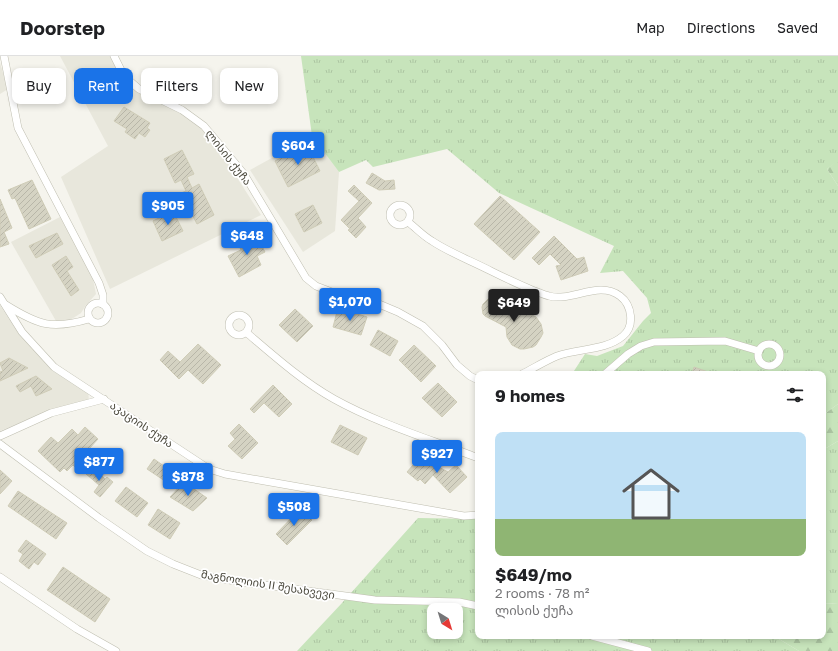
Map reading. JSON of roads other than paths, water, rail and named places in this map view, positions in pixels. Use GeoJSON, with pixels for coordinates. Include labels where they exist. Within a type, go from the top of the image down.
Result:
{"type":"FeatureCollection","features":[{"type":"Feature","properties":{"kind":"street"},"geometry":{"type":"LineString","coordinates":[[4,56],[18,128],[99,283],[103,294],[103,304],[106,306],[108,312],[106,319],[98,323],[92,321],[88,311],[90,306],[98,303],[103,304]]}},
{"type":"Feature","properties":{"kind":"street","name":"ლისის ქუჩა"},"geometry":{"type":"LineString","coordinates":[[114,56],[124,76],[139,89],[182,110],[204,126],[244,174],[306,278],[316,286],[337,294],[379,304],[398,312],[423,326],[442,345],[457,365],[475,378]]}},
{"type":"Feature","properties":{"kind":"street"},"geometry":{"type":"LineString","coordinates":[[408,222],[432,241],[509,280],[550,296],[565,297],[592,290],[601,290],[620,296],[628,307],[632,315],[625,335],[606,346],[558,356],[528,371]]}},
{"type":"Feature","properties":{"kind":"street"},"geometry":{"type":"LineString","coordinates":[[2,300],[30,319],[50,324],[71,324],[90,319]]}},
{"type":"Feature","properties":{"kind":"street","name":"აკაციის ქუჩა"},"geometry":{"type":"LineString","coordinates":[[2,300],[22,332],[54,367],[209,469],[217,472],[464,516],[475,515]]}},
{"type":"Feature","properties":{"kind":"street"},"geometry":{"type":"LineString","coordinates":[[247,333],[294,372],[335,399],[368,415],[475,457]]}},
{"type":"Feature","properties":{"kind":"street"},"geometry":{"type":"LineString","coordinates":[[609,371],[634,350],[654,342],[725,341],[759,351]]}},
{"type":"Feature","properties":{"kind":"street"},"geometry":{"type":"LineString","coordinates":[[0,436],[51,414],[104,399]]}},
{"type":"Feature","properties":{"kind":"street","name":"მაგნოლიის II შესახვევი"},"geometry":{"type":"LineString","coordinates":[[0,444],[99,518],[147,550],[173,564],[201,575],[375,600],[458,602],[475,605]]}},
{"type":"Feature","properties":{"kind":"street"},"geometry":{"type":"LineString","coordinates":[[0,577],[77,629],[116,651]]}},
{"type":"Feature","properties":{"kind":"street"},"geometry":{"type":"LineString","coordinates":[[603,639],[648,651]]}}]}
